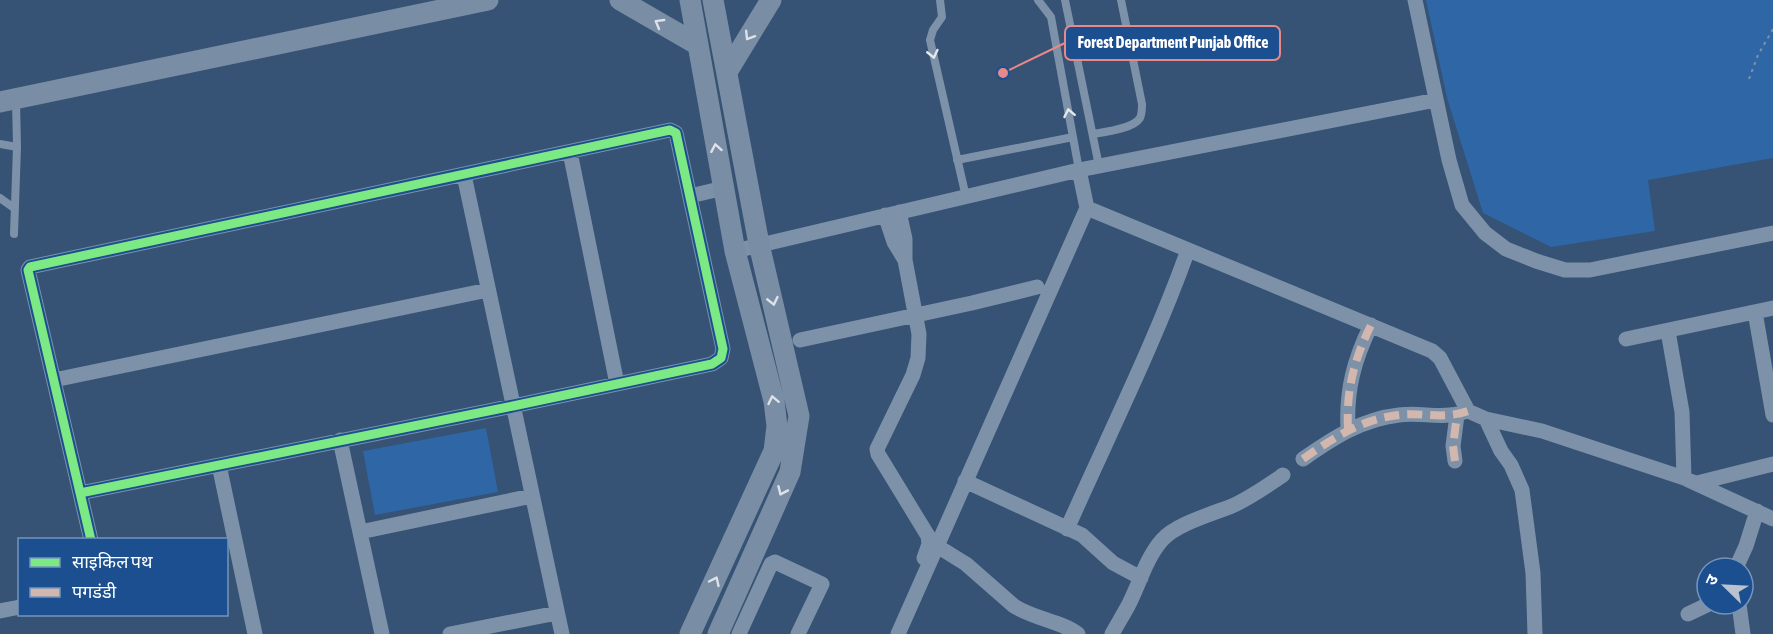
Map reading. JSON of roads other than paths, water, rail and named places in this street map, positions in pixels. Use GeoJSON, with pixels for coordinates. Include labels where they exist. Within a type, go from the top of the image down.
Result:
{"type":"FeatureCollection","features":[{"type":"Feature","properties":{"kind":"main road"},"geometry":{"type":"LineString","coordinates":[[8,100],[414,8],[488,0]]}},
{"type":"Feature","properties":{"kind":"main road"},"geometry":{"type":"LineString","coordinates":[[620,0],[698,45]]}},
{"type":"Feature","properties":{"kind":"main road"},"geometry":{"type":"LineString","coordinates":[[690,0],[735,251],[774,401],[777,426],[774,451],[690,634]]}},
{"type":"Feature","properties":{"kind":"main road"},"geometry":{"type":"LineString","coordinates":[[713,0],[759,244],[799,416],[790,472],[718,634]]}},
{"type":"Feature","properties":{"kind":"main road"},"geometry":{"type":"LineString","coordinates":[[727,72],[771,0]]}},
{"type":"Feature","properties":{"kind":"street"},"geometry":{"type":"LineString","coordinates":[[1414,0],[1449,160],[1462,205],[1485,233],[1506,249],[1565,270],[1590,270],[1773,233]]}},
{"type":"Feature","properties":{"kind":"street"},"geometry":{"type":"LineString","coordinates":[[735,251],[1079,170],[1436,100]]}},
{"type":"Feature","properties":{"kind":"street"},"geometry":{"type":"LineString","coordinates":[[80,493],[712,364],[721,358],[723,349],[676,133],[670,130],[32,266],[28,270],[54,380],[80,493],[91,538]]}},
{"type":"Feature","properties":{"kind":"street"},"geometry":{"type":"LineString","coordinates":[[570,152],[617,384]]}},
{"type":"Feature","properties":{"kind":"street"},"geometry":{"type":"LineString","coordinates":[[898,634],[1087,208],[1079,170]]}},
{"type":"Feature","properties":{"kind":"street"},"geometry":{"type":"LineString","coordinates":[[464,175],[562,634]]}},
{"type":"Feature","properties":{"kind":"street"},"geometry":{"type":"LineString","coordinates":[[690,196],[724,188]]}},
{"type":"Feature","properties":{"kind":"street"},"geometry":{"type":"LineString","coordinates":[[1087,208],[1437,354],[1462,413],[1453,446],[1455,461]]}},
{"type":"Feature","properties":{"kind":"street"},"geometry":{"type":"LineString","coordinates":[[888,634],[929,544],[928,536],[877,449],[913,375],[918,358],[919,334],[916,314],[905,260],[894,242],[892,214]]}},
{"type":"Feature","properties":{"kind":"street"},"geometry":{"type":"LineString","coordinates":[[1067,529],[1172,296],[1188,250]]}},
{"type":"Feature","properties":{"kind":"street"},"geometry":{"type":"LineString","coordinates":[[800,340],[1037,287]]}},
{"type":"Feature","properties":{"kind":"street"},"geometry":{"type":"LineString","coordinates":[[54,380],[488,290]]}},
{"type":"Feature","properties":{"kind":"street"},"geometry":{"type":"LineString","coordinates":[[1626,339],[1668,332],[1773,308]]}},
{"type":"Feature","properties":{"kind":"street"},"geometry":{"type":"LineString","coordinates":[[1755,312],[1773,415]]}},
{"type":"Feature","properties":{"kind":"street"},"geometry":{"type":"LineString","coordinates":[[1348,429],[1347,408],[1350,382],[1360,348],[1371,325]]}},
{"type":"Feature","properties":{"kind":"street"},"geometry":{"type":"LineString","coordinates":[[1668,332],[1691,481]]}},
{"type":"Feature","properties":{"kind":"street"},"geometry":{"type":"LineString","coordinates":[[1303,459],[1348,429],[1382,418],[1401,415],[1436,417],[1462,413],[1542,431],[1691,481],[1773,519]]}},
{"type":"Feature","properties":{"kind":"street"},"geometry":{"type":"LineString","coordinates":[[1486,419],[1522,490],[1533,573],[1535,634]]}},
{"type":"Feature","properties":{"kind":"street"},"geometry":{"type":"LineString","coordinates":[[340,440],[382,634]]}},
{"type":"Feature","properties":{"kind":"street"},"geometry":{"type":"LineString","coordinates":[[1691,481],[1773,464]]}},
{"type":"Feature","properties":{"kind":"street"},"geometry":{"type":"LineString","coordinates":[[219,465],[233,562],[255,634]]}},
{"type":"Feature","properties":{"kind":"street"},"geometry":{"type":"LineString","coordinates":[[1112,634],[1162,540],[1172,532],[1198,519],[1234,505],[1283,475]]}},
{"type":"Feature","properties":{"kind":"street"},"geometry":{"type":"LineString","coordinates":[[965,481],[1082,535],[1113,563],[1141,578]]}},
{"type":"Feature","properties":{"kind":"street"},"geometry":{"type":"LineString","coordinates":[[360,532],[532,496]]}},
{"type":"Feature","properties":{"kind":"street"},"geometry":{"type":"LineString","coordinates":[[1741,556],[1757,511]]}},
{"type":"Feature","properties":{"kind":"street"},"geometry":{"type":"LineString","coordinates":[[937,546],[966,564],[1023,612],[1064,626],[1078,634]]}},
{"type":"Feature","properties":{"kind":"street"},"geometry":{"type":"LineString","coordinates":[[740,634],[773,562],[822,584],[798,634]]}},
{"type":"Feature","properties":{"kind":"street"},"geometry":{"type":"LineString","coordinates":[[0,611],[18,607]]}},
{"type":"Feature","properties":{"kind":"street"},"geometry":{"type":"LineString","coordinates":[[1688,614],[1695,611]]}},
{"type":"Feature","properties":{"kind":"street"},"geometry":{"type":"LineString","coordinates":[[450,634],[557,613]]}},
{"type":"Feature","properties":{"kind":"street"},"geometry":{"type":"LineString","coordinates":[[1741,616],[1743,634]]}},
{"type":"Feature","properties":{"kind":"lane"},"geometry":{"type":"LineString","coordinates":[[940,0],[942,17],[933,30],[930,40],[966,196]]}},
{"type":"Feature","properties":{"kind":"lane"},"geometry":{"type":"LineString","coordinates":[[1038,0],[1051,18],[1079,170]]}},
{"type":"Feature","properties":{"kind":"lane"},"geometry":{"type":"LineString","coordinates":[[1065,0],[1099,166]]}},
{"type":"Feature","properties":{"kind":"lane"},"geometry":{"type":"LineString","coordinates":[[1093,134],[1131,126],[1139,120],[1142,111],[1122,0]]}},
{"type":"Feature","properties":{"kind":"lane"},"geometry":{"type":"LineString","coordinates":[[8,100],[17,147],[14,234]]}},
{"type":"Feature","properties":{"kind":"lane"},"geometry":{"type":"LineString","coordinates":[[957,160],[1073,136]]}},
{"type":"Feature","properties":{"kind":"lane"},"geometry":{"type":"LineString","coordinates":[[0,144],[17,147]]}},
{"type":"Feature","properties":{"kind":"lane"},"geometry":{"type":"LineString","coordinates":[[0,198],[14,208]]}},
{"type":"Feature","properties":{"kind":"place","name":"Forest Department Punjab Office"},"geometry":{"type":"Point","coordinates":[1003,73]}}]}
